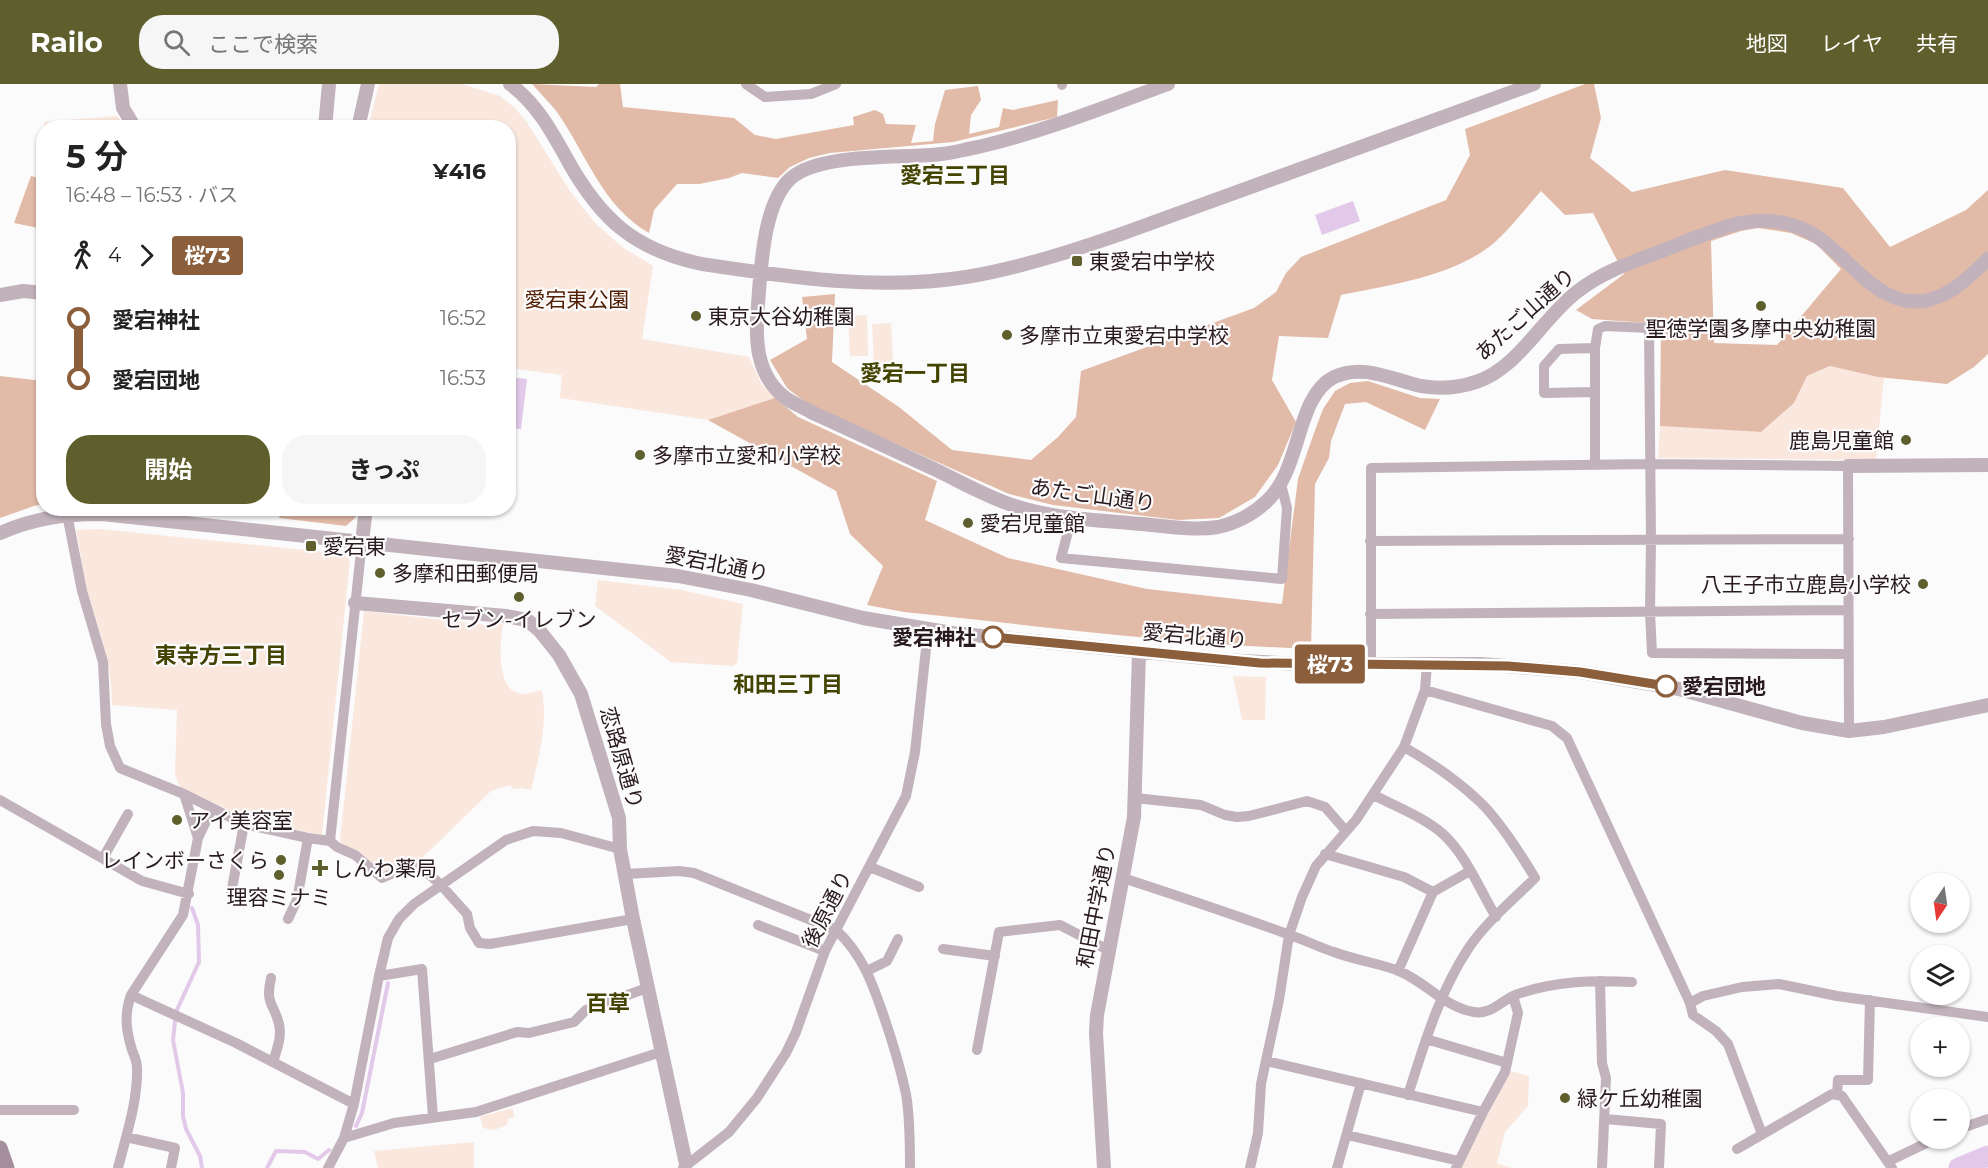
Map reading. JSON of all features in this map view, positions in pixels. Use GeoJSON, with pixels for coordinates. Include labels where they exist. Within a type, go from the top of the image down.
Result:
{"type":"FeatureCollection","features":[{"type":"Feature","properties":{"kind":"main road"},"geometry":{"type":"LineString","coordinates":[[0,1148],[7,1168]]}},
{"type":"Feature","properties":{"kind":"street"},"geometry":{"type":"LineString","coordinates":[[120,84],[123,108],[130,120]]}},
{"type":"Feature","properties":{"kind":"street"},"geometry":{"type":"LineString","coordinates":[[326,120],[329,84]]}},
{"type":"Feature","properties":{"kind":"street"},"geometry":{"type":"LineString","coordinates":[[360,120],[368,84]]}},
{"type":"Feature","properties":{"kind":"street"},"geometry":{"type":"LineString","coordinates":[[510,84],[532,104],[547,122],[580,182],[606,216],[629,236],[661,253],[682,260],[761,272],[837,281],[888,282],[964,278],[1017,267],[1124,234],[1534,84]]}},
{"type":"Feature","properties":{"kind":"street"},"geometry":{"type":"LineString","coordinates":[[746,84],[765,97],[811,94],[836,84]]}},
{"type":"Feature","properties":{"kind":"street","name":"あたご山通り"},"geometry":{"type":"LineString","coordinates":[[1168,84],[1009,140],[944,154],[831,161],[809,168],[791,178],[779,193],[770,216],[756,324],[758,355],[766,375],[776,389],[786,398],[811,412],[1008,503],[1040,513],[1072,517],[1188,528],[1214,528],[1234,523],[1251,514],[1269,500],[1291,465],[1307,411],[1317,390],[1333,378],[1350,372],[1366,371],[1421,386],[1448,388],[1481,381],[1497,372],[1512,359],[1564,302],[1606,272],[1726,227],[1753,220],[1777,221],[1799,227],[1818,237],[1873,286],[1892,297],[1910,301],[1928,300],[1943,294],[1961,283],[1988,259]]}},
{"type":"Feature","properties":{"kind":"street"},"geometry":{"type":"LineString","coordinates":[[0,295],[23,291],[36,292]]}},
{"type":"Feature","properties":{"kind":"street"},"geometry":{"type":"LineString","coordinates":[[1595,465],[1594,392],[1598,329],[1605,326],[1649,328],[1652,653],[1849,654]]}},
{"type":"Feature","properties":{"kind":"street"},"geometry":{"type":"LineString","coordinates":[[1594,392],[1544,393],[1544,366],[1559,349],[1595,348]]}},
{"type":"Feature","properties":{"kind":"street"},"geometry":{"type":"LineString","coordinates":[[1371,664],[1371,468],[1595,465],[1988,465]]}},
{"type":"Feature","properties":{"kind":"street"},"geometry":{"type":"LineString","coordinates":[[1848,466],[1849,731]]}},
{"type":"Feature","properties":{"kind":"street"},"geometry":{"type":"LineString","coordinates":[[1072,517],[1061,558],[1282,579],[1287,508],[1281,484]]}},
{"type":"Feature","properties":{"kind":"street","name":"愛宕北通り"},"geometry":{"type":"LineString","coordinates":[[0,533],[40,519],[56,516]]}},
{"type":"Feature","properties":{"kind":"street"},"geometry":{"type":"LineString","coordinates":[[67,516],[82,591],[103,662],[106,724],[110,746],[120,768],[184,794],[244,824],[330,841],[337,847],[355,855],[382,878],[416,863],[440,884],[467,914],[470,928],[479,944],[633,919]]}},
{"type":"Feature","properties":{"kind":"street","name":"愛宕北通り"},"geometry":{"type":"LineString","coordinates":[[122,516],[707,580],[863,618],[928,630],[1260,663],[1508,666],[1616,677],[1711,696],[1802,723],[1849,731],[1884,727],[1988,705]]}},
{"type":"Feature","properties":{"kind":"street"},"geometry":{"type":"LineString","coordinates":[[330,841],[365,516]]}},
{"type":"Feature","properties":{"kind":"street"},"geometry":{"type":"LineString","coordinates":[[1370,541],[1849,539]]}},
{"type":"Feature","properties":{"kind":"street","name":"恋路原通り"},"geometry":{"type":"LineString","coordinates":[[355,603],[506,616],[527,620],[539,630],[559,655],[581,694],[619,818],[620,849],[633,919],[685,1166]]}},
{"type":"Feature","properties":{"kind":"street"},"geometry":{"type":"LineString","coordinates":[[1370,614],[1848,610]]}},
{"type":"Feature","properties":{"kind":"street","name":"後原通り"},"geometry":{"type":"LineString","coordinates":[[685,1166],[729,1132],[757,1098],[780,1062],[796,1032],[825,951],[906,796],[915,752],[928,630]]}},
{"type":"Feature","properties":{"kind":"street","name":"和田中学通り"},"geometry":{"type":"LineString","coordinates":[[1104,1168],[1096,1033],[1097,1015],[1130,843],[1135,798],[1139,652]]}},
{"type":"Feature","properties":{"kind":"street"},"geometry":{"type":"LineString","coordinates":[[1250,1168],[1258,1133],[1261,1084],[1279,1000],[1289,934],[1311,876],[1324,854],[1346,831],[1374,795],[1404,747],[1425,690],[1427,664]]}},
{"type":"Feature","properties":{"kind":"street"},"geometry":{"type":"LineString","coordinates":[[1425,690],[1552,726],[1567,738],[1690,1004],[1693,1015],[1728,1044],[1762,1134]]}},
{"type":"Feature","properties":{"kind":"street"},"geometry":{"type":"LineString","coordinates":[[1404,747],[1452,778],[1482,804],[1524,859],[1535,878],[1469,947],[1442,999],[1408,1095]]}},
{"type":"Feature","properties":{"kind":"street"},"geometry":{"type":"LineString","coordinates":[[184,794],[198,838]]}},
{"type":"Feature","properties":{"kind":"street"},"geometry":{"type":"LineString","coordinates":[[1374,795],[1430,825],[1443,835],[1456,849],[1496,917]]}},
{"type":"Feature","properties":{"kind":"street"},"geometry":{"type":"LineString","coordinates":[[1135,798],[1201,805],[1225,815],[1237,817],[1307,801],[1325,807],[1346,831]]}},
{"type":"Feature","properties":{"kind":"street"},"geometry":{"type":"LineString","coordinates":[[0,800],[142,881],[189,894]]}},
{"type":"Feature","properties":{"kind":"street"},"geometry":{"type":"LineString","coordinates":[[118,1168],[136,1083],[137,1065],[126,1030],[125,1018],[131,995],[183,915],[189,894],[198,838],[213,809]]}},
{"type":"Feature","properties":{"kind":"street"},"geometry":{"type":"LineString","coordinates":[[104,858],[128,814]]}},
{"type":"Feature","properties":{"kind":"street"},"geometry":{"type":"LineString","coordinates":[[231,894],[244,824]]}},
{"type":"Feature","properties":{"kind":"street"},"geometry":{"type":"LineString","coordinates":[[328,1168],[344,1138],[354,1104],[388,938],[399,919],[440,884],[506,840],[533,831],[561,833],[620,849]]}},
{"type":"Feature","properties":{"kind":"street"},"geometry":{"type":"LineString","coordinates":[[288,919],[297,900],[308,838]]}},
{"type":"Feature","properties":{"kind":"street"},"geometry":{"type":"LineString","coordinates":[[1324,854],[1404,877],[1434,892]]}},
{"type":"Feature","properties":{"kind":"street"},"geometry":{"type":"LineString","coordinates":[[870,867],[919,887]]}},
{"type":"Feature","properties":{"kind":"street"},"geometry":{"type":"LineString","coordinates":[[626,874],[679,871],[694,873],[836,930],[844,937],[867,971],[894,1047],[906,1096],[910,1168]]}},
{"type":"Feature","properties":{"kind":"street"},"geometry":{"type":"LineString","coordinates":[[1398,971],[1434,892],[1470,871]]}},
{"type":"Feature","properties":{"kind":"street"},"geometry":{"type":"LineString","coordinates":[[1123,878],[1289,934],[1334,953],[1398,971],[1411,977],[1442,999],[1476,1013],[1490,1011],[1512,996],[1553,984],[1600,981],[1632,982]]}},
{"type":"Feature","properties":{"kind":"street"},"geometry":{"type":"LineString","coordinates":[[758,925],[825,951]]}},
{"type":"Feature","properties":{"kind":"street"},"geometry":{"type":"LineString","coordinates":[[977,1050],[999,932],[1060,925],[1108,950]]}},
{"type":"Feature","properties":{"kind":"street"},"geometry":{"type":"LineString","coordinates":[[867,971],[887,961],[898,939]]}},
{"type":"Feature","properties":{"kind":"street"},"geometry":{"type":"LineString","coordinates":[[943,949],[995,956]]}},
{"type":"Feature","properties":{"kind":"street"},"geometry":{"type":"LineString","coordinates":[[379,976],[422,969],[434,1117]]}},
{"type":"Feature","properties":{"kind":"street"},"geometry":{"type":"LineString","coordinates":[[271,978],[268,990],[270,1004],[279,1022],[280,1038],[273,1062]]}},
{"type":"Feature","properties":{"kind":"street"},"geometry":{"type":"LineString","coordinates":[[1600,981],[1602,1063],[1606,1078],[1602,1168]]}},
{"type":"Feature","properties":{"kind":"street"},"geometry":{"type":"LineString","coordinates":[[1690,1004],[1703,996],[1742,987],[1779,984],[1837,996],[1988,1017]]}},
{"type":"Feature","properties":{"kind":"street"},"geometry":{"type":"LineString","coordinates":[[430,1059],[517,1032],[529,1034],[574,1022],[586,1011],[647,988]]}},
{"type":"Feature","properties":{"kind":"street"},"geometry":{"type":"LineString","coordinates":[[131,995],[273,1062],[354,1104]]}},
{"type":"Feature","properties":{"kind":"street"},"geometry":{"type":"LineString","coordinates":[[1347,1135],[1457,1165],[1505,1072],[1518,1013],[1512,996]]}},
{"type":"Feature","properties":{"kind":"street"},"geometry":{"type":"LineString","coordinates":[[1837,1095],[1838,1080],[1868,1080],[1870,1000]]}},
{"type":"Feature","properties":{"kind":"street"},"geometry":{"type":"LineString","coordinates":[[1426,1039],[1507,1063]]}},
{"type":"Feature","properties":{"kind":"street"},"geometry":{"type":"LineString","coordinates":[[344,1138],[394,1123],[476,1112],[661,1052]]}},
{"type":"Feature","properties":{"kind":"street"},"geometry":{"type":"LineString","coordinates":[[1266,1061],[1483,1113]]}},
{"type":"Feature","properties":{"kind":"street"},"geometry":{"type":"LineString","coordinates":[[1337,1168],[1361,1083]]}},
{"type":"Feature","properties":{"kind":"street"},"geometry":{"type":"LineString","coordinates":[[1737,1149],[1833,1094],[1842,1096],[1890,1164],[1917,1149]]}},
{"type":"Feature","properties":{"kind":"street"},"geometry":{"type":"LineString","coordinates":[[0,1110],[75,1110]]}},
{"type":"Feature","properties":{"kind":"street"},"geometry":{"type":"LineString","coordinates":[[62,1122],[63,1110]]}},
{"type":"Feature","properties":{"kind":"street"},"geometry":{"type":"LineString","coordinates":[[1605,1119],[1661,1124],[1659,1168]]}},
{"type":"Feature","properties":{"kind":"street"},"geometry":{"type":"LineString","coordinates":[[1970,1126],[1988,1119]]}},
{"type":"Feature","properties":{"kind":"street"},"geometry":{"type":"LineString","coordinates":[[126,1137],[176,1148],[171,1168]]}},
{"type":"Feature","properties":{"kind":"green space","name":"愛宕東公園"},"geometry":{"type":"Polygon","coordinates":[[[379,84],[462,84],[500,96],[526,121],[570,191],[595,223],[622,247],[653,266],[642,339],[749,357],[762,385],[775,398],[708,420],[560,398],[562,375],[516,369],[516,120],[370,120],[379,84]]]}},
{"type":"Feature","properties":{"kind":"green space"},"geometry":{"type":"Polygon","coordinates":[[[117,116],[120,120],[68,120],[117,116]]]}},
{"type":"Feature","properties":{"kind":"green space"},"geometry":{"type":"Polygon","coordinates":[[[867,315],[868,356],[850,356],[848,316],[867,315]]]}},
{"type":"Feature","properties":{"kind":"green space"},"geometry":{"type":"Polygon","coordinates":[[[891,323],[893,364],[874,364],[872,324],[891,323]]]}},
{"type":"Feature","properties":{"kind":"green space"},"geometry":{"type":"Polygon","coordinates":[[[1831,366],[1884,377],[1876,460],[1658,458],[1660,426],[1761,432],[1794,403],[1807,376],[1831,366]]]}},
{"type":"Feature","properties":{"kind":"green space"},"geometry":{"type":"Polygon","coordinates":[[[100,529],[344,554],[350,560],[322,835],[259,823],[180,788],[175,774],[177,710],[112,705],[110,674],[87,590],[76,530],[100,529]]]}},
{"type":"Feature","properties":{"kind":"green space"},"geometry":{"type":"Polygon","coordinates":[[[598,580],[682,590],[743,604],[737,663],[733,666],[671,662],[595,606],[598,580]]]}},
{"type":"Feature","properties":{"kind":"green space"},"geometry":{"type":"Polygon","coordinates":[[[364,611],[486,625],[503,624],[501,665],[508,685],[514,691],[523,694],[542,690],[544,703],[542,740],[531,790],[512,789],[511,785],[491,791],[419,861],[415,858],[380,873],[342,845],[340,841],[364,611]]]}},
{"type":"Feature","properties":{"kind":"green space"},"geometry":{"type":"Polygon","coordinates":[[[1233,676],[1266,677],[1265,720],[1242,720],[1233,676]]]}},
{"type":"Feature","properties":{"kind":"green space"},"geometry":{"type":"Polygon","coordinates":[[[1510,1071],[1529,1076],[1528,1106],[1505,1132],[1497,1163],[1511,1168],[1460,1168],[1510,1071]]]}},
{"type":"Feature","properties":{"kind":"green space"},"geometry":{"type":"Polygon","coordinates":[[[513,1108],[514,1117],[508,1119],[507,1125],[494,1130],[483,1128],[480,1117],[513,1108]]]}},
{"type":"Feature","properties":{"kind":"green space"},"geometry":{"type":"Polygon","coordinates":[[[474,1142],[474,1168],[378,1168],[374,1151],[474,1142]]]}},
{"type":"Feature","properties":{"kind":"shaded area"},"geometry":{"type":"Polygon","coordinates":[[[532,84],[596,87],[599,84],[620,84],[623,107],[734,118],[755,135],[776,139],[854,125],[853,117],[875,110],[883,114],[886,124],[916,125],[911,143],[933,141],[935,124],[945,90],[978,86],[981,100],[971,115],[969,134],[999,127],[1003,108],[1013,110],[1058,100],[1057,117],[953,142],[830,153],[809,158],[790,167],[778,178],[742,173],[699,184],[677,184],[654,210],[649,233],[619,209],[607,194],[568,128],[532,84]]]}},
{"type":"Feature","properties":{"kind":"shaded area"},"geometry":{"type":"Polygon","coordinates":[[[1585,84],[1594,84],[1601,118],[1590,158],[1632,192],[1725,170],[1843,188],[1890,247],[1966,210],[1988,190],[1988,354],[1974,367],[1947,384],[1878,377],[1830,366],[1807,376],[1794,403],[1761,432],[1660,426],[1661,324],[1592,319],[1576,310],[1624,274],[1593,213],[1565,215],[1541,191],[1494,243],[1461,264],[1421,278],[1341,295],[1328,338],[1279,336],[1272,380],[1296,422],[1278,465],[1255,497],[1219,518],[1178,520],[1053,505],[1009,494],[809,405],[787,388],[770,360],[807,339],[802,297],[835,294],[832,362],[899,407],[952,450],[1031,460],[1058,437],[1076,417],[1081,371],[1254,308],[1276,292],[1286,273],[1301,257],[1446,200],[1470,155],[1465,129],[1585,84]],[[1758,228],[1711,241],[1714,343],[1777,345],[1841,269],[1816,244],[1791,233],[1758,228]]]}},
{"type":"Feature","properties":{"kind":"shaded area"},"geometry":{"type":"Polygon","coordinates":[[[31,176],[36,177],[36,228],[14,223],[31,176]]]}},
{"type":"Feature","properties":{"kind":"shaded area"},"geometry":{"type":"Polygon","coordinates":[[[1353,201],[1360,221],[1322,235],[1315,215],[1353,201]]]}},
{"type":"Feature","properties":{"kind":"shaded area"},"geometry":{"type":"Polygon","coordinates":[[[0,376],[36,380],[36,506],[0,518],[0,376]]]}},
{"type":"Feature","properties":{"kind":"shaded area"},"geometry":{"type":"Polygon","coordinates":[[[516,378],[527,379],[521,429],[516,429],[516,378]]]}},
{"type":"Feature","properties":{"kind":"shaded area"},"geometry":{"type":"Polygon","coordinates":[[[1368,381],[1420,398],[1440,399],[1425,430],[1366,402],[1345,404],[1331,441],[1329,458],[1315,484],[1311,649],[1107,634],[904,612],[867,605],[883,566],[850,534],[836,491],[708,420],[775,398],[798,417],[937,481],[925,520],[1008,558],[1147,589],[1282,604],[1298,479],[1323,409],[1335,391],[1350,383],[1368,381]]]}},
{"type":"Feature","properties":{"kind":"shaded area"},"geometry":{"type":"Polygon","coordinates":[[[279,516],[356,516],[346,526],[279,518],[279,516]]]}},
{"type":"Feature","properties":{"kind":"waterway"},"geometry":{"type":"LineString","coordinates":[[192,908],[198,925],[199,962],[176,1012],[173,1040],[183,1093],[183,1116],[186,1129],[200,1156],[202,1168]]}},
{"type":"Feature","properties":{"kind":"waterway"},"geometry":{"type":"LineString","coordinates":[[356,1126],[362,1113],[388,983]]}},
{"type":"Feature","properties":{"kind":"waterway"},"geometry":{"type":"LineString","coordinates":[[267,1168],[276,1151],[305,1152],[318,1159],[329,1150]]}},
{"type":"Feature","properties":{"kind":"waterway"},"geometry":{"type":"LineString","coordinates":[[1959,1168],[1988,1156]]}},
{"type":"Feature","properties":{"kind":"bus line","name":"桜73"},"geometry":{"type":"LineString","coordinates":[[993,637],[1260,663],[1481,664],[1580,672],[1666,686]]}},
{"type":"Feature","properties":{"kind":"place","name":"東愛宕中学校"},"geometry":{"type":"Point","coordinates":[1077,261]}},
{"type":"Feature","properties":{"kind":"place","name":"聖徳学園多摩中央幼稚園"},"geometry":{"type":"Point","coordinates":[1761,306]}},
{"type":"Feature","properties":{"kind":"place","name":"東京大谷幼稚園"},"geometry":{"type":"Point","coordinates":[696,316]}},
{"type":"Feature","properties":{"kind":"place","name":"多摩市立東愛宕中学校"},"geometry":{"type":"Point","coordinates":[1007,335]}},
{"type":"Feature","properties":{"kind":"place","name":"鹿島児童館"},"geometry":{"type":"Point","coordinates":[1906,440]}},
{"type":"Feature","properties":{"kind":"place","name":"多摩市立愛和小学校"},"geometry":{"type":"Point","coordinates":[640,455]}},
{"type":"Feature","properties":{"kind":"place","name":"愛宕児童館"},"geometry":{"type":"Point","coordinates":[968,523]}},
{"type":"Feature","properties":{"kind":"place","name":"愛宕東"},"geometry":{"type":"Point","coordinates":[311,546]}},
{"type":"Feature","properties":{"kind":"place","name":"多摩和田郵便局"},"geometry":{"type":"Point","coordinates":[380,573]}},
{"type":"Feature","properties":{"kind":"place","name":"八王子市立鹿島小学校"},"geometry":{"type":"Point","coordinates":[1923,584]}},
{"type":"Feature","properties":{"kind":"place","name":"セブン-イレブン"},"geometry":{"type":"Point","coordinates":[519,597]}},
{"type":"Feature","properties":{"kind":"place","name":"愛宕神社"},"geometry":{"type":"Point","coordinates":[993,637]}},
{"type":"Feature","properties":{"kind":"place","name":"愛宕団地"},"geometry":{"type":"Point","coordinates":[1666,686]}},
{"type":"Feature","properties":{"kind":"place","name":"アイ美容室"},"geometry":{"type":"Point","coordinates":[177,820]}},
{"type":"Feature","properties":{"kind":"place","name":"レインボーさくら"},"geometry":{"type":"Point","coordinates":[281,860]}},
{"type":"Feature","properties":{"kind":"place","name":"しんわ薬局"},"geometry":{"type":"Point","coordinates":[320,868]}},
{"type":"Feature","properties":{"kind":"place","name":"理容ミナミ"},"geometry":{"type":"Point","coordinates":[279,875]}},
{"type":"Feature","properties":{"kind":"place","name":"緑ケ丘幼稚園"},"geometry":{"type":"Point","coordinates":[1565,1098]}},
{"type":"Feature","properties":{"kind":"district","name":"愛宕三丁目"},"geometry":{"type":"Point","coordinates":[955,175]}},
{"type":"Feature","properties":{"kind":"district","name":"愛宕一丁目"},"geometry":{"type":"Point","coordinates":[915,373]}},
{"type":"Feature","properties":{"kind":"district","name":"東寺方三丁目"},"geometry":{"type":"Point","coordinates":[221,655]}},
{"type":"Feature","properties":{"kind":"district","name":"和田三丁目"},"geometry":{"type":"Point","coordinates":[788,684]}},
{"type":"Feature","properties":{"kind":"district","name":"百草"},"geometry":{"type":"Point","coordinates":[608,1003]}}]}
